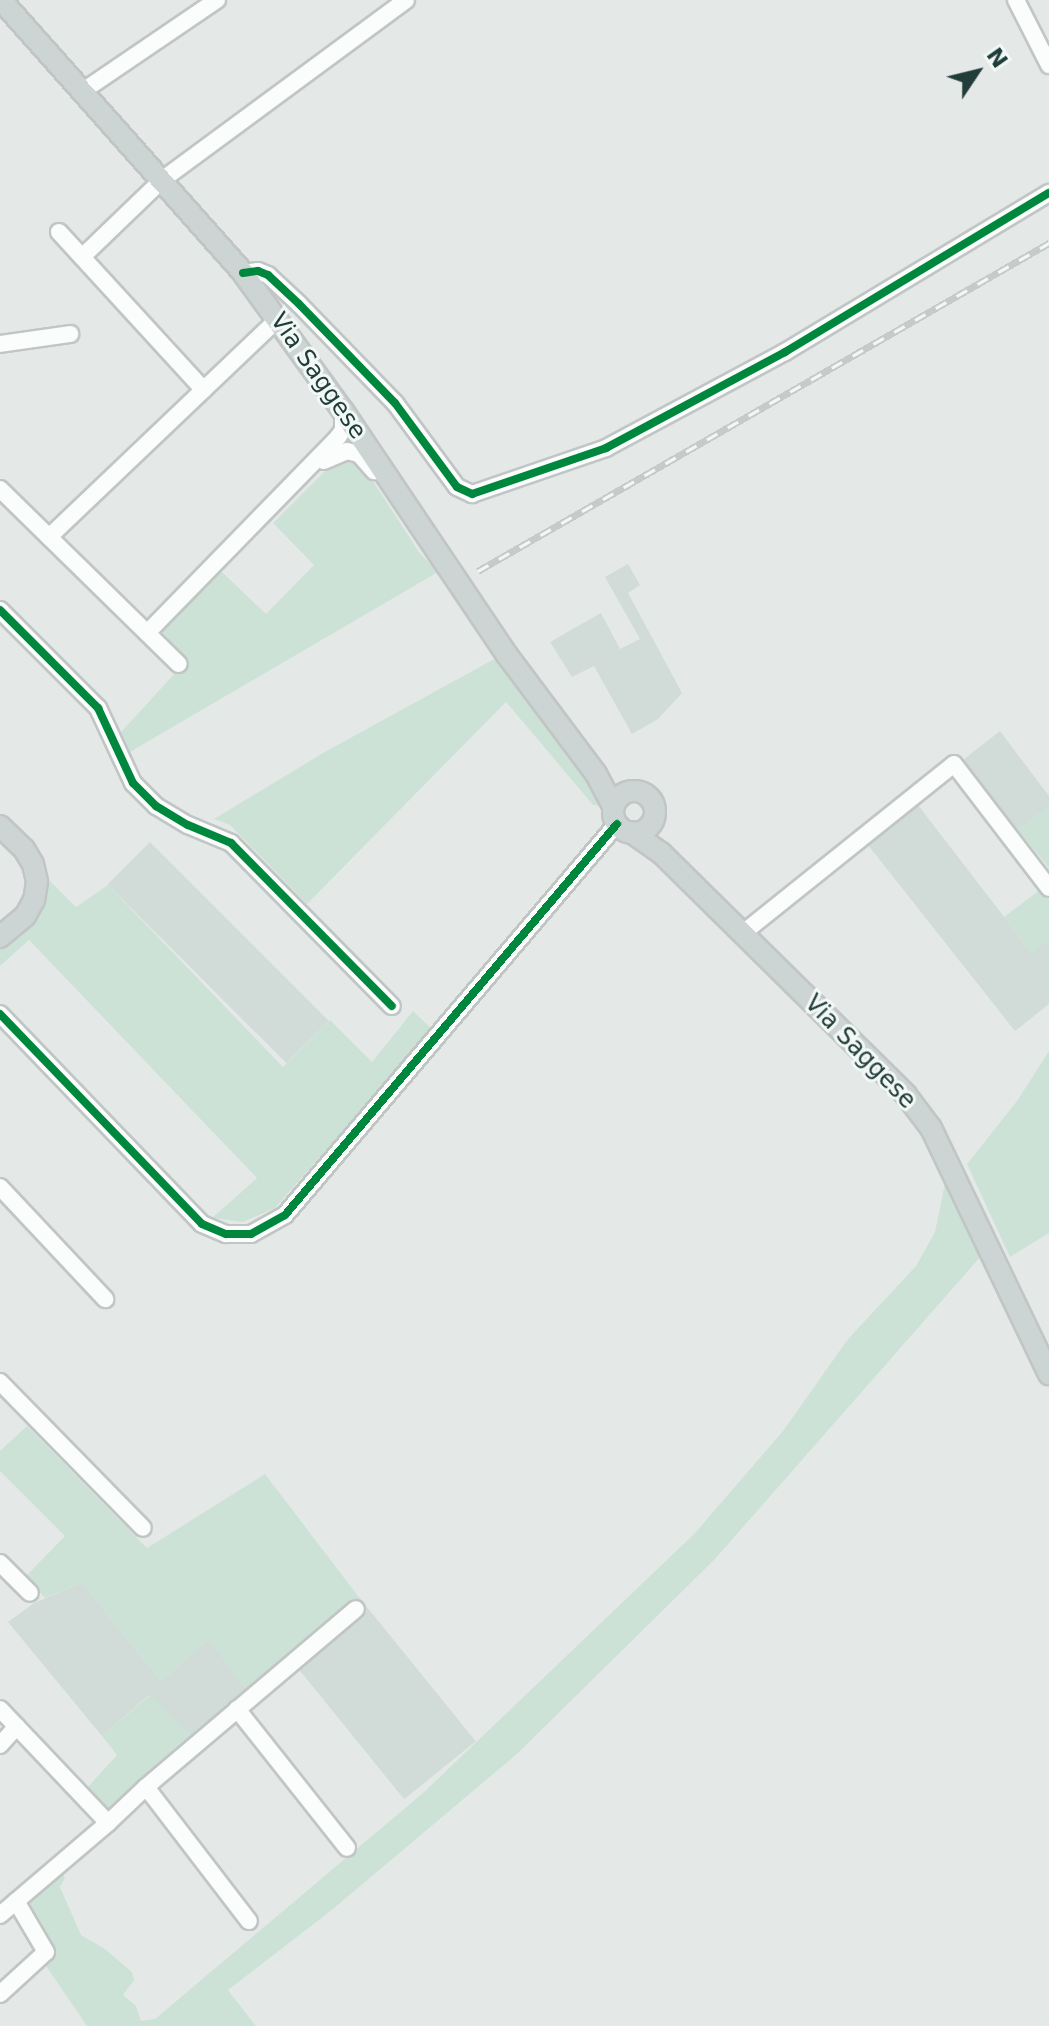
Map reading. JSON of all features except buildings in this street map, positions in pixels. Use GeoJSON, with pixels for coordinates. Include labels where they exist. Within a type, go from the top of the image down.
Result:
{"type":"FeatureCollection","features":[{"type":"Feature","properties":{"kind":"main road","name":"Via Saggese"},"geometry":{"type":"LineString","coordinates":[[7,3],[243,273],[278,319],[507,655],[596,774],[621,821],[661,853],[906,1095],[931,1128],[1049,1374]]}},
{"type":"Feature","properties":{"kind":"main road"},"geometry":{"type":"LineString","coordinates":[[596,774],[638,791],[653,803],[652,823],[661,853]]}},
{"type":"Feature","properties":{"kind":"main road"},"geometry":{"type":"LineString","coordinates":[[638,791],[620,797],[621,821],[642,831],[652,823]]}},
{"type":"Feature","properties":{"kind":"main road"},"geometry":{"type":"LineString","coordinates":[[0,826],[24,849],[33,864],[37,882],[34,900],[25,916],[0,937]]}},
{"type":"Feature","properties":{"kind":"street"},"geometry":{"type":"LineString","coordinates":[[83,91],[217,0]]}},
{"type":"Feature","properties":{"kind":"street"},"geometry":{"type":"LineString","coordinates":[[82,257],[162,180],[406,0]]}},
{"type":"Feature","properties":{"kind":"street"},"geometry":{"type":"LineString","coordinates":[[1016,0],[1049,65]]}},
{"type":"Feature","properties":{"kind":"street"},"geometry":{"type":"LineString","coordinates":[[243,273],[258,271],[268,275],[299,304],[395,403],[457,487],[472,494],[606,448],[785,352],[1049,193]]}},
{"type":"Feature","properties":{"kind":"street"},"geometry":{"type":"LineString","coordinates":[[59,232],[204,390]]}},
{"type":"Feature","properties":{"kind":"street"},"geometry":{"type":"LineString","coordinates":[[49,537],[278,319]]}},
{"type":"Feature","properties":{"kind":"street"},"geometry":{"type":"LineString","coordinates":[[0,344],[70,334]]}},
{"type":"Feature","properties":{"kind":"street"},"geometry":{"type":"LineString","coordinates":[[147,633],[338,437],[343,411]]}},
{"type":"Feature","properties":{"kind":"street"},"geometry":{"type":"LineString","coordinates":[[306,473],[339,452],[359,454],[442,558]]}},
{"type":"Feature","properties":{"kind":"street"},"geometry":{"type":"LineString","coordinates":[[0,489],[179,664]]}},
{"type":"Feature","properties":{"kind":"street"},"geometry":{"type":"LineString","coordinates":[[0,610],[98,708],[133,783],[148,798],[188,825],[231,843],[392,1006]]}},
{"type":"Feature","properties":{"kind":"street"},"geometry":{"type":"LineString","coordinates":[[743,933],[954,764],[1049,888]]}},
{"type":"Feature","properties":{"kind":"street"},"geometry":{"type":"LineString","coordinates":[[0,1014],[202,1224],[226,1234],[251,1234],[285,1215],[621,821]]}},
{"type":"Feature","properties":{"kind":"street"},"geometry":{"type":"LineString","coordinates":[[0,1187],[105,1299]]}},
{"type":"Feature","properties":{"kind":"street"},"geometry":{"type":"LineString","coordinates":[[0,1382],[143,1528]]}},
{"type":"Feature","properties":{"kind":"street"},"geometry":{"type":"LineString","coordinates":[[0,1563],[30,1593]]}},
{"type":"Feature","properties":{"kind":"street"},"geometry":{"type":"LineString","coordinates":[[0,1915],[356,1609]]}},
{"type":"Feature","properties":{"kind":"street"},"geometry":{"type":"LineString","coordinates":[[0,1709],[108,1823]]}},
{"type":"Feature","properties":{"kind":"street"},"geometry":{"type":"LineString","coordinates":[[237,1709],[347,1848]]}},
{"type":"Feature","properties":{"kind":"street"},"geometry":{"type":"LineString","coordinates":[[0,1745],[17,1726]]}},
{"type":"Feature","properties":{"kind":"street"},"geometry":{"type":"LineString","coordinates":[[146,1787],[249,1921]]}},
{"type":"Feature","properties":{"kind":"street"},"geometry":{"type":"LineString","coordinates":[[0,1994],[46,1952],[16,1901]]}},
{"type":"Feature","properties":{"kind":"shaded area"},"geometry":{"type":"Polygon","coordinates":[[[628,564],[640,585],[628,593],[682,693],[658,719],[632,734],[594,666],[572,677],[550,642],[601,613],[620,649],[640,639],[605,577],[628,564]]]}},
{"type":"Feature","properties":{"kind":"shaded area"},"geometry":{"type":"Polygon","coordinates":[[[1000,731],[1049,796],[1049,807],[1018,830],[963,760],[1000,731]]]}},
{"type":"Feature","properties":{"kind":"shaded area"},"geometry":{"type":"Polygon","coordinates":[[[918,805],[1031,952],[1049,940],[1049,1004],[1015,1031],[868,845],[918,805]]]}},
{"type":"Feature","properties":{"kind":"shaded area"},"geometry":{"type":"Polygon","coordinates":[[[150,842],[329,1021],[286,1063],[108,884],[150,842]]]}},
{"type":"Feature","properties":{"kind":"shaded area"},"geometry":{"type":"Polygon","coordinates":[[[82,1583],[161,1681],[209,1639],[247,1691],[192,1738],[149,1695],[102,1736],[8,1622],[34,1603],[82,1583]]]}},
{"type":"Feature","properties":{"kind":"shaded area"},"geometry":{"type":"Polygon","coordinates":[[[358,1596],[476,1741],[404,1799],[287,1654],[358,1596]]]}},
{"type":"Feature","properties":{"kind":"green space"},"geometry":{"type":"Polygon","coordinates":[[[350,457],[363,466],[419,552],[438,572],[130,752],[121,732],[188,659],[161,631],[220,570],[266,614],[314,565],[273,523],[331,465],[350,457]]]}},
{"type":"Feature","properties":{"kind":"green space"},"geometry":{"type":"Polygon","coordinates":[[[496,658],[600,794],[605,807],[593,805],[506,702],[307,904],[230,825],[214,819],[323,753],[496,658]]]}},
{"type":"Feature","properties":{"kind":"green space"},"geometry":{"type":"Polygon","coordinates":[[[1049,807],[1049,868],[1018,830],[1049,807]]]}},
{"type":"Feature","properties":{"kind":"green space"},"geometry":{"type":"Polygon","coordinates":[[[46,877],[76,907],[108,885],[283,1067],[330,1020],[372,1062],[413,1011],[432,1029],[275,1208],[243,1222],[212,1218],[257,1178],[29,940],[0,966],[0,947],[22,934],[38,914],[46,891],[46,877]]]}},
{"type":"Feature","properties":{"kind":"green space"},"geometry":{"type":"Polygon","coordinates":[[[1041,889],[1049,899],[1049,940],[1032,953],[1004,917],[1041,889]]]}},
{"type":"Feature","properties":{"kind":"green space"},"geometry":{"type":"Polygon","coordinates":[[[1049,1051],[1049,1233],[1010,1257],[967,1164],[1017,1101],[1049,1051]]]}},
{"type":"Feature","properties":{"kind":"green space"},"geometry":{"type":"Polygon","coordinates":[[[946,1178],[982,1255],[715,1559],[517,1754],[333,1909],[228,1990],[256,2026],[87,2026],[44,1963],[56,1951],[26,1903],[62,1872],[65,1878],[60,1887],[81,1935],[105,1949],[132,1972],[134,1980],[123,1995],[136,2006],[141,2021],[155,2019],[423,1793],[695,1533],[783,1431],[848,1339],[916,1266],[935,1232],[946,1178]]]}},
{"type":"Feature","properties":{"kind":"green space"},"geometry":{"type":"Polygon","coordinates":[[[27,1426],[147,1548],[265,1474],[358,1596],[247,1691],[209,1640],[161,1681],[82,1583],[45,1598],[25,1577],[65,1536],[0,1471],[0,1451],[27,1426]]]}},
{"type":"Feature","properties":{"kind":"green space"},"geometry":{"type":"Polygon","coordinates":[[[150,1695],[192,1738],[107,1812],[86,1789],[117,1755],[102,1736],[150,1695]]]}},
{"type":"Feature","properties":{"kind":"railway"},"geometry":{"type":"LineString","coordinates":[[478,571],[1049,243]]}},
{"type":"Feature","properties":{"kind":"cycle path"},"geometry":{"type":"LineString","coordinates":[[243,273],[258,271],[268,275],[299,304],[395,403],[457,487],[472,494],[606,448],[785,352],[1049,193]]}},
{"type":"Feature","properties":{"kind":"cycle path"},"geometry":{"type":"LineString","coordinates":[[0,610],[98,708],[133,783],[156,806],[188,825],[231,843],[392,1006]]}},
{"type":"Feature","properties":{"kind":"cycle path"},"geometry":{"type":"LineString","coordinates":[[0,1014],[202,1224],[226,1234],[251,1234],[285,1215],[617,824]]}}]}
